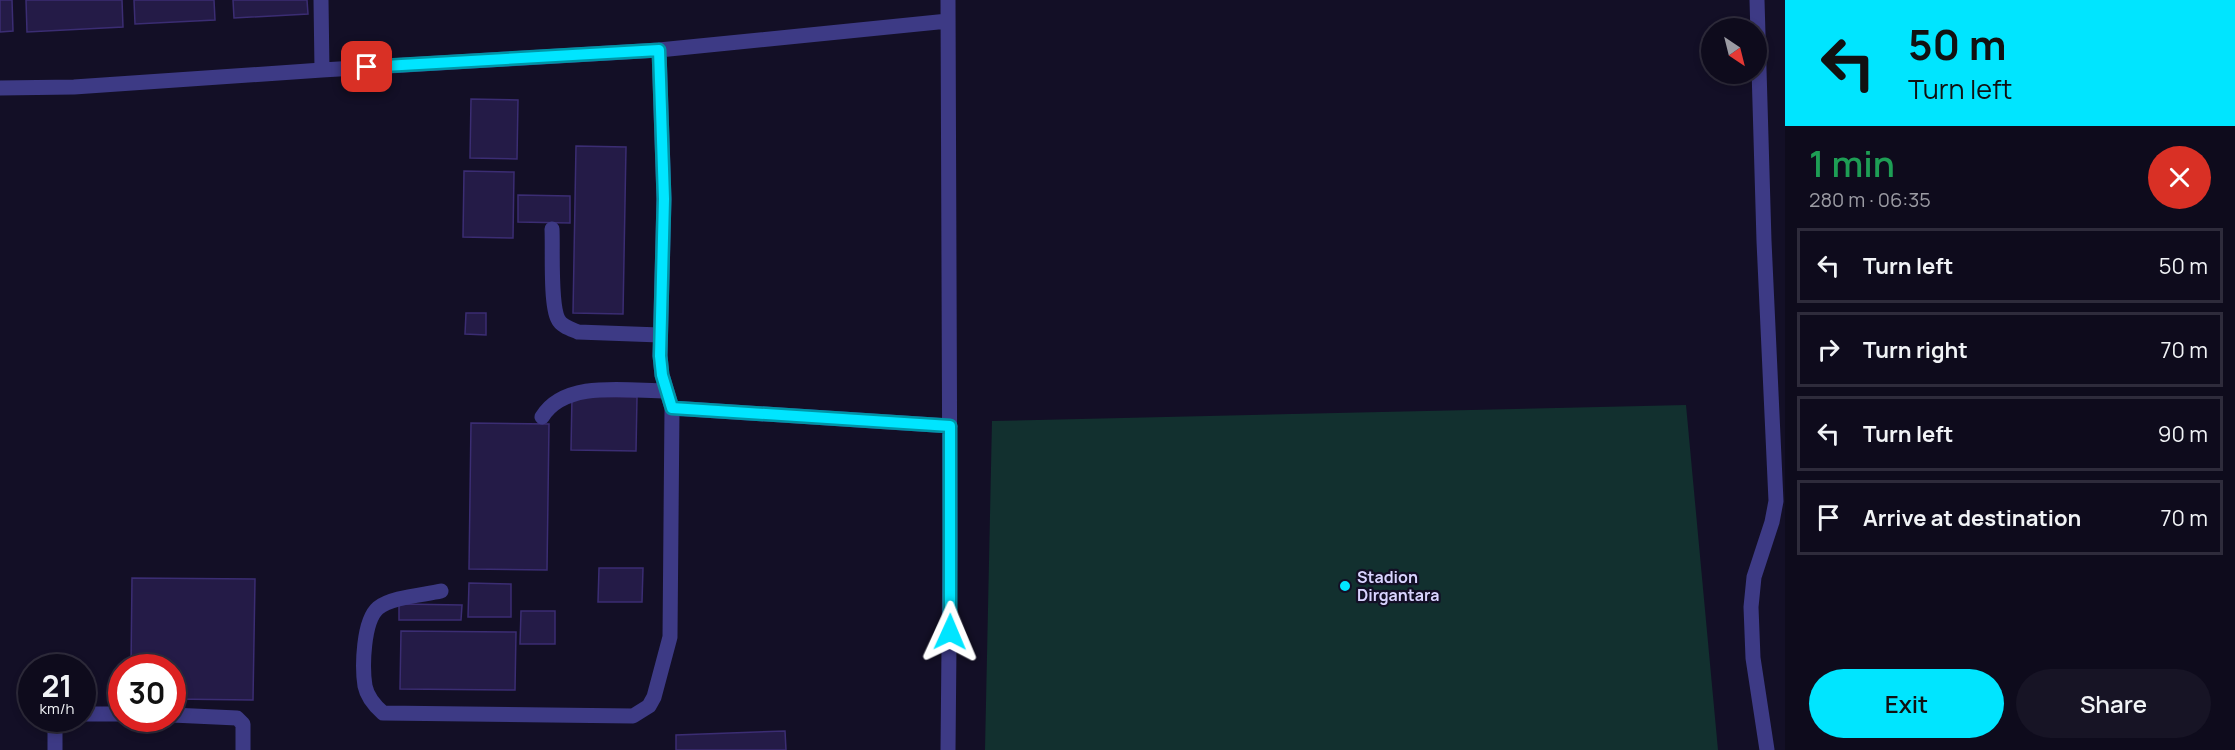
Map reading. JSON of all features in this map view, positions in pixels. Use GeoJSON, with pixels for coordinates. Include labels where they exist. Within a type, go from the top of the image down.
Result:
{"type":"FeatureCollection","features":[{"type":"Feature","properties":{"kind":"street"},"geometry":{"type":"LineString","coordinates":[[321,0],[322,70]]}},
{"type":"Feature","properties":{"kind":"street"},"geometry":{"type":"LineString","coordinates":[[948,0],[950,426],[948,750]]}},
{"type":"Feature","properties":{"kind":"street"},"geometry":{"type":"LineString","coordinates":[[1757,0],[1764,241],[1776,501],[1773,522],[1754,577],[1751,607],[1753,658],[1767,750]]}},
{"type":"Feature","properties":{"kind":"street"},"geometry":{"type":"LineString","coordinates":[[0,88],[74,87],[659,50],[948,21]]}},
{"type":"Feature","properties":{"kind":"street"},"geometry":{"type":"LineString","coordinates":[[441,591],[387,602],[370,617],[365,642],[365,686],[370,698],[383,713],[633,716],[643,712],[654,697],[670,637],[672,408],[662,375],[660,335],[664,199],[659,50]]}},
{"type":"Feature","properties":{"kind":"street"},"geometry":{"type":"LineString","coordinates":[[552,229],[554,299],[558,320],[566,327],[578,332],[660,335]]}},
{"type":"Feature","properties":{"kind":"street"},"geometry":{"type":"LineString","coordinates":[[542,417],[549,406],[568,395],[585,391],[668,391]]}},
{"type":"Feature","properties":{"kind":"street"},"geometry":{"type":"LineString","coordinates":[[672,408],[950,426]]}},
{"type":"Feature","properties":{"kind":"street"},"geometry":{"type":"LineString","coordinates":[[186,716],[237,718],[243,724],[243,750]]}},
{"type":"Feature","properties":{"kind":"street"},"geometry":{"type":"LineString","coordinates":[[55,732],[55,750]]}},
{"type":"Feature","properties":{"kind":"green space","name":"Stadion Dirgantara"},"geometry":{"type":"Polygon","coordinates":[[[1686,405],[1718,750],[985,750],[992,421],[1686,405]]]}},
{"type":"Feature","properties":{"kind":"building"},"geometry":{"type":"Polygon","coordinates":[[[0,0],[12,0],[13,31],[0,32],[0,0]]]}},
{"type":"Feature","properties":{"kind":"building"},"geometry":{"type":"Polygon","coordinates":[[[26,0],[122,0],[123,27],[27,32],[26,0]]]}},
{"type":"Feature","properties":{"kind":"building"},"geometry":{"type":"Polygon","coordinates":[[[134,0],[214,0],[215,20],[135,24],[134,0]]]}},
{"type":"Feature","properties":{"kind":"building"},"geometry":{"type":"Polygon","coordinates":[[[233,0],[307,0],[308,14],[234,18],[233,0]]]}},
{"type":"Feature","properties":{"kind":"building"},"geometry":{"type":"Polygon","coordinates":[[[471,99],[518,100],[517,159],[470,158],[471,99]]]}},
{"type":"Feature","properties":{"kind":"building"},"geometry":{"type":"Polygon","coordinates":[[[576,146],[626,147],[623,314],[573,313],[576,146]]]}},
{"type":"Feature","properties":{"kind":"building"},"geometry":{"type":"Polygon","coordinates":[[[464,171],[514,172],[513,238],[463,237],[464,171]]]}},
{"type":"Feature","properties":{"kind":"building"},"geometry":{"type":"Polygon","coordinates":[[[518,195],[570,196],[570,223],[518,222],[518,195]]]}},
{"type":"Feature","properties":{"kind":"building"},"geometry":{"type":"Polygon","coordinates":[[[466,313],[486,313],[486,335],[465,334],[466,313]]]}},
{"type":"Feature","properties":{"kind":"building"},"geometry":{"type":"Polygon","coordinates":[[[572,396],[637,397],[636,451],[571,450],[572,396]]]}},
{"type":"Feature","properties":{"kind":"building"},"geometry":{"type":"Polygon","coordinates":[[[471,423],[549,424],[547,570],[469,569],[471,423]]]}},
{"type":"Feature","properties":{"kind":"building"},"geometry":{"type":"Polygon","coordinates":[[[599,568],[643,568],[642,602],[598,602],[599,568]]]}},
{"type":"Feature","properties":{"kind":"building"},"geometry":{"type":"Polygon","coordinates":[[[132,578],[255,579],[253,700],[186,699],[186,654],[131,654],[132,578]]]}},
{"type":"Feature","properties":{"kind":"building"},"geometry":{"type":"Polygon","coordinates":[[[469,583],[511,584],[511,617],[468,617],[469,583]]]}},
{"type":"Feature","properties":{"kind":"building"},"geometry":{"type":"Polygon","coordinates":[[[399,604],[462,605],[461,620],[399,620],[399,604]]]}},
{"type":"Feature","properties":{"kind":"building"},"geometry":{"type":"Polygon","coordinates":[[[521,611],[555,611],[555,644],[520,644],[521,611]]]}},
{"type":"Feature","properties":{"kind":"building"},"geometry":{"type":"Polygon","coordinates":[[[401,631],[516,632],[515,690],[400,689],[401,631]]]}},
{"type":"Feature","properties":{"kind":"building"},"geometry":{"type":"Polygon","coordinates":[[[785,731],[786,750],[676,750],[676,735],[785,731]]]}},
{"type":"Feature","properties":{"kind":"place","name":"Stadion Dirgantara"},"geometry":{"type":"Point","coordinates":[1345,586]}},
{"type":"Feature","properties":{"kind":"route"},"geometry":{"type":"LineString","coordinates":[[367,67],[659,50],[664,199],[660,356],[662,375],[672,408],[950,426],[950,632]]}}]}
